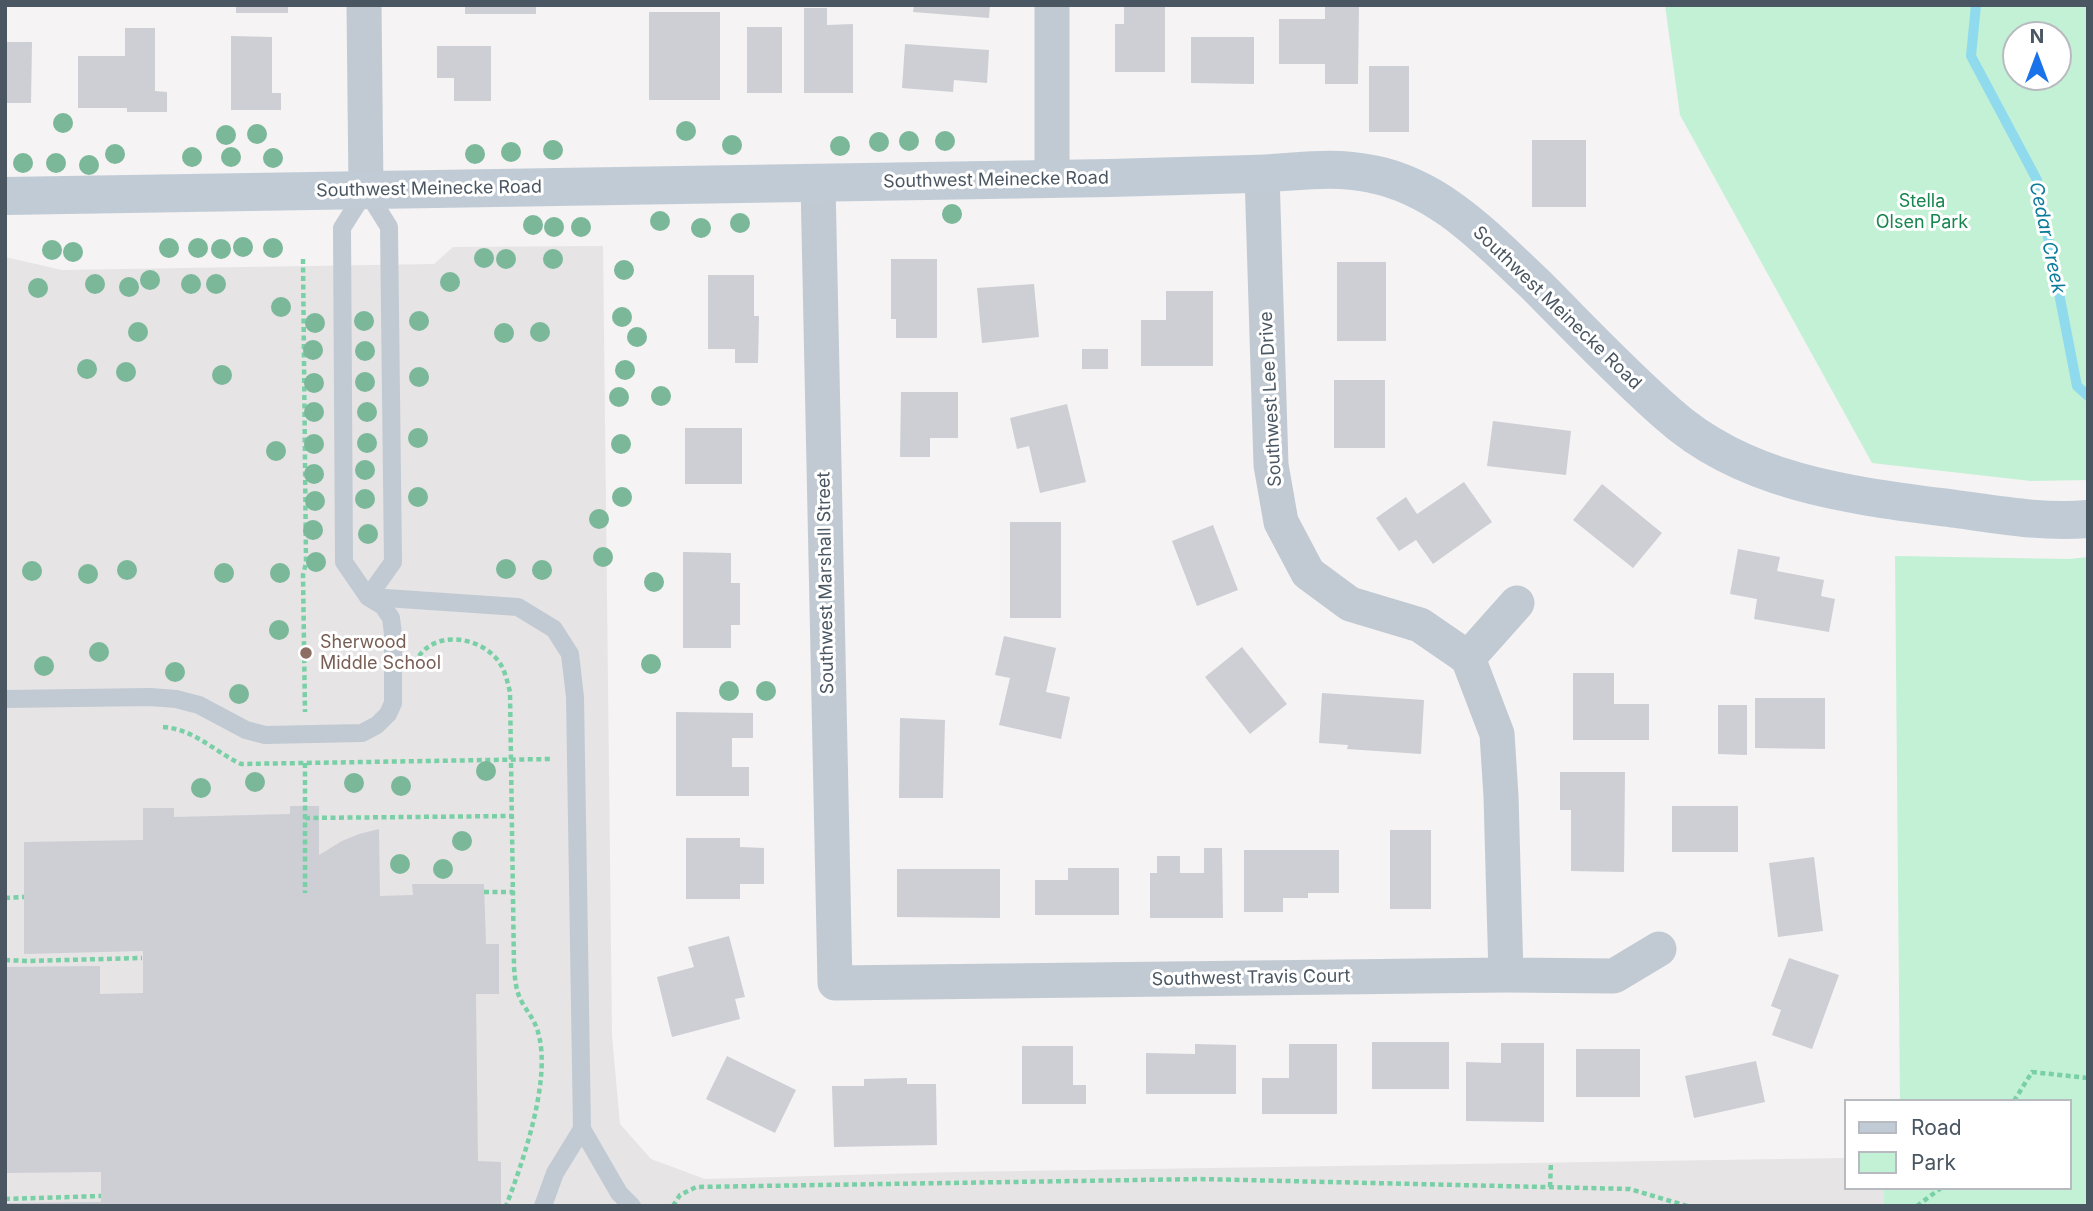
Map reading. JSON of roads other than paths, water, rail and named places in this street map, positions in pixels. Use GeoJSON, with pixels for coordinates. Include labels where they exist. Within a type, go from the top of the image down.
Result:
{"type":"FeatureCollection","features":[{"type":"Feature","properties":{"kind":"main road","name":"Southwest Meinecke Road"},"geometry":{"type":"LineString","coordinates":[[5,196],[1052,179],[1348,170],[1383,176],[1427,194],[1475,228],[1670,417],[1758,469],[1819,488],[1877,499],[2021,518],[2059,521],[2088,519]]}},
{"type":"Feature","properties":{"kind":"street"},"geometry":{"type":"LineString","coordinates":[[364,5],[366,190]]}},
{"type":"Feature","properties":{"kind":"street"},"geometry":{"type":"LineString","coordinates":[[1052,5],[1052,179]]}},
{"type":"Feature","properties":{"kind":"street","name":"Southwest Lee Drive"},"geometry":{"type":"LineString","coordinates":[[1262,174],[1271,465],[1281,522],[1308,573],[1350,604],[1420,625],[1468,658]]}},
{"type":"Feature","properties":{"kind":"street","name":"Southwest Marshall Street"},"geometry":{"type":"LineString","coordinates":[[818,183],[835,983]]}},
{"type":"Feature","properties":{"kind":"street"},"geometry":{"type":"LineString","coordinates":[[1506,975],[1497,734],[1468,658],[1517,603]]}},
{"type":"Feature","properties":{"kind":"street","name":"Southwest Travis Court"},"geometry":{"type":"LineString","coordinates":[[835,983],[1614,976],[1659,949]]}},
{"type":"Feature","properties":{"kind":"lane"},"geometry":{"type":"LineString","coordinates":[[5,699],[176,699],[200,705],[246,730],[265,735],[362,733],[388,713],[393,703],[391,618],[383,606],[368,597],[344,562],[342,228],[366,190],[388,226],[393,562],[368,597]]}},
{"type":"Feature","properties":{"kind":"lane"},"geometry":{"type":"LineString","coordinates":[[368,597],[518,607],[554,629],[569,654],[575,709],[582,1129],[619,1194],[632,1206]]}},
{"type":"Feature","properties":{"kind":"lane"},"geometry":{"type":"LineString","coordinates":[[543,1206],[555,1173],[582,1129]]}},
{"type":"Feature","properties":{"kind":"waterway","name":"Cedar Creek"},"geometry":{"type":"LineString","coordinates":[[1976,5],[1971,56],[2037,180],[2077,386],[2088,396]]}},
{"type":"Feature","properties":{"kind":"place","name":"Sherwood Middle School"},"geometry":{"type":"Point","coordinates":[306,653]}},
{"type":"Feature","properties":{"kind":"park label","name":"Stella Olsen Park"},"geometry":{"type":"Point","coordinates":[1922,212]}}]}
